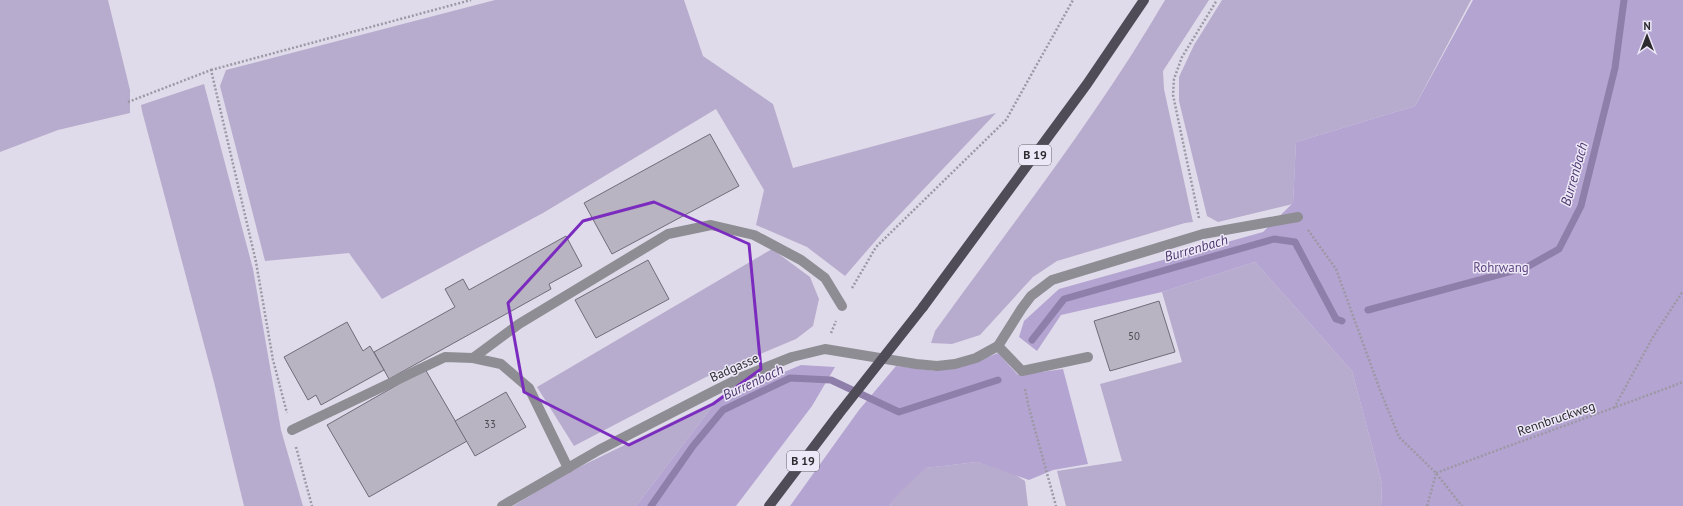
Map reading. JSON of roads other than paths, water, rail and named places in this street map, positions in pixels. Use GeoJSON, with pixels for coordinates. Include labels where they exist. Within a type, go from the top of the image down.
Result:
{"type":"FeatureCollection","features":[{"type":"Feature","properties":{"kind":"main road","name":"B 19"},"geometry":{"type":"LineString","coordinates":[[769,506],[923,307],[1087,84],[1144,0]]}},
{"type":"Feature","properties":{"kind":"lane"},"geometry":{"type":"LineString","coordinates":[[1088,357],[1022,371],[998,346],[1031,296],[1052,280],[1203,234],[1298,217]]}},
{"type":"Feature","properties":{"kind":"lane"},"geometry":{"type":"LineString","coordinates":[[473,358],[519,324],[668,234],[711,225],[754,235],[800,260],[825,278],[842,306]]}},
{"type":"Feature","properties":{"kind":"lane","name":"Badgasse"},"geometry":{"type":"LineString","coordinates":[[502,506],[639,429],[742,377],[792,357],[825,348],[916,364],[937,366],[955,364],[976,358],[998,346]]}},
{"type":"Feature","properties":{"kind":"lane"},"geometry":{"type":"LineString","coordinates":[[292,430],[445,357],[473,358],[501,364],[528,388],[568,468]]}},
{"type":"Feature","properties":{"kind":"waterway","name":"Burrenbach"},"geometry":{"type":"LineString","coordinates":[[1368,310],[1527,267],[1559,249],[1581,206],[1615,68],[1624,0]]}},
{"type":"Feature","properties":{"kind":"waterway","name":"Burrenbach"},"geometry":{"type":"LineString","coordinates":[[1032,340],[1064,299],[1274,239],[1295,242],[1336,319],[1342,321]]}},
{"type":"Feature","properties":{"kind":"waterway","name":"Burrenbach"},"geometry":{"type":"LineString","coordinates":[[651,506],[693,446],[723,410],[790,378],[831,380],[899,412],[998,380]]}},
{"type":"Feature","properties":{"kind":"park label","name":"Rohrwang"},"geometry":{"type":"Point","coordinates":[1501,267]}}]}
